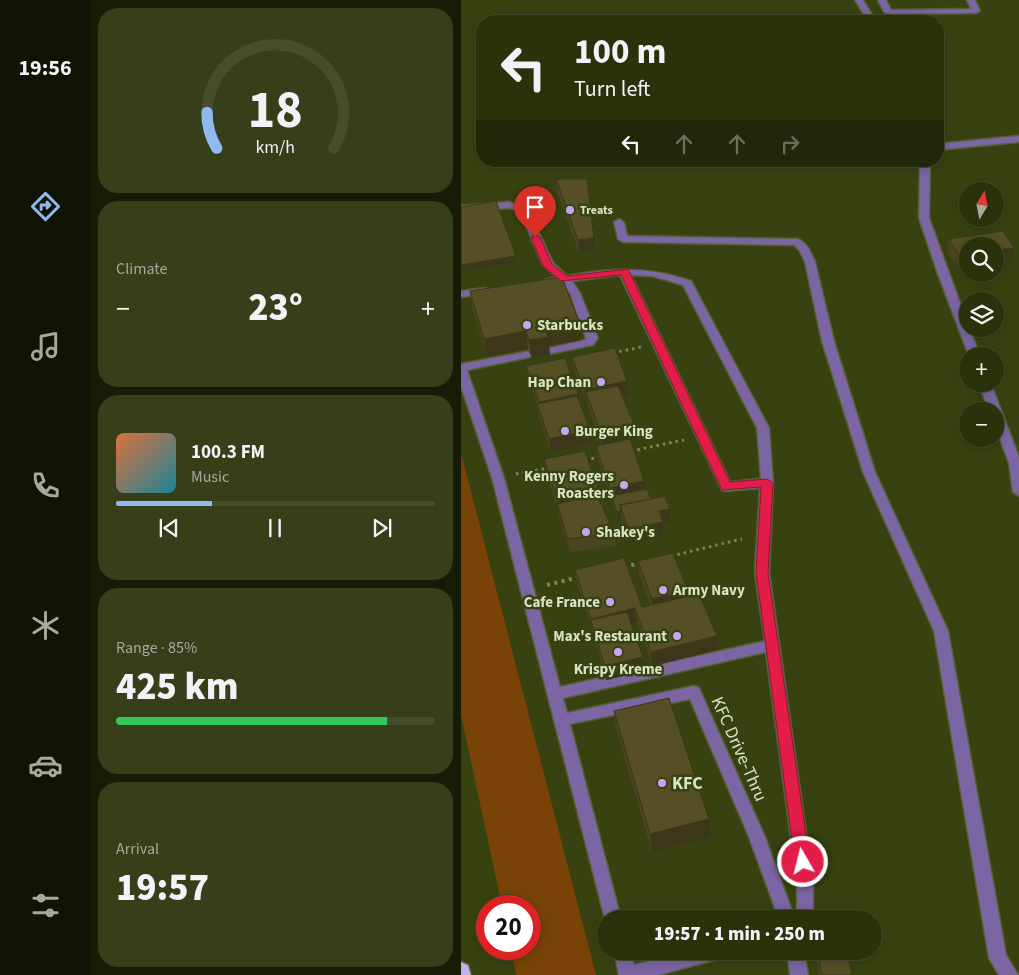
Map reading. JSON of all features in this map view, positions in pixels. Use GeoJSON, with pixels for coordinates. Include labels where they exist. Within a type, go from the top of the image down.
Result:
{"type":"FeatureCollection","features":[{"type":"Feature","properties":{"kind":"street"},"geometry":{"type":"LineString","coordinates":[[859,0],[868,15]]}},
{"type":"Feature","properties":{"kind":"street"},"geometry":{"type":"LineString","coordinates":[[882,0],[888,12],[976,11],[971,0]]}},
{"type":"Feature","properties":{"kind":"street"},"geometry":{"type":"LineString","coordinates":[[944,146],[1019,139]]}},
{"type":"Feature","properties":{"kind":"street"},"geometry":{"type":"LineString","coordinates":[[925,167],[925,218],[943,274],[971,347]]}},
{"type":"Feature","properties":{"kind":"street"},"geometry":{"type":"LineString","coordinates":[[461,209],[508,205],[523,208],[548,266],[565,279],[575,293],[592,338],[589,343],[549,351]]}},
{"type":"Feature","properties":{"kind":"street"},"geometry":{"type":"LineString","coordinates":[[619,222],[623,239],[797,242],[805,250],[810,262],[828,341],[869,472],[941,631],[998,958],[1009,975]]}},
{"type":"Feature","properties":{"kind":"street"},"geometry":{"type":"LineString","coordinates":[[537,283],[644,271],[667,275],[687,283],[763,428],[767,483],[762,573],[805,882],[805,910]]}},
{"type":"Feature","properties":{"kind":"street"},"geometry":{"type":"LineString","coordinates":[[625,272],[726,487],[767,483]]}},
{"type":"Feature","properties":{"kind":"street"},"geometry":{"type":"LineString","coordinates":[[461,294],[499,289]]}},
{"type":"Feature","properties":{"kind":"street"},"geometry":{"type":"LineString","coordinates":[[530,354],[461,368],[497,478],[611,910]]}},
{"type":"Feature","properties":{"kind":"street"},"geometry":{"type":"LineString","coordinates":[[988,392],[1015,463],[1019,492]]}},
{"type":"Feature","properties":{"kind":"street"},"geometry":{"type":"LineString","coordinates":[[554,694],[772,645]]}},
{"type":"Feature","properties":{"kind":"street","name":"KFC Drive-Thru"},"geometry":{"type":"LineString","coordinates":[[561,720],[694,692],[757,837],[784,910]]}},
{"type":"Feature","properties":{"kind":"street"},"geometry":{"type":"LineString","coordinates":[[624,960],[628,975],[684,960]]}},
{"type":"Feature","properties":{"kind":"street"},"geometry":{"type":"LineString","coordinates":[[796,960],[799,975]]}},
{"type":"Feature","properties":{"kind":"path"},"geometry":{"type":"LineString","coordinates":[[624,452],[701,436]]}},
{"type":"Feature","properties":{"kind":"path"},"geometry":{"type":"LineString","coordinates":[[575,462],[604,456]]}},
{"type":"Feature","properties":{"kind":"path"},"geometry":{"type":"LineString","coordinates":[[497,478],[556,466]]}},
{"type":"Feature","properties":{"kind":"path"},"geometry":{"type":"LineString","coordinates":[[669,556],[764,534]]}},
{"type":"Feature","properties":{"kind":"path"},"geometry":{"type":"LineString","coordinates":[[621,567],[650,561]]}},
{"type":"Feature","properties":{"kind":"path"},"geometry":{"type":"LineString","coordinates":[[526,590],[583,576]]}},
{"type":"Feature","properties":{"kind":"shaded area"},"geometry":{"type":"Polygon","coordinates":[[[461,453],[596,975],[516,975],[513,960],[541,960],[541,895],[500,895],[461,715],[461,453]]]}},
{"type":"Feature","properties":{"kind":"building"},"geometry":{"type":"Polygon","coordinates":[[[556,179],[587,179],[594,238],[578,240],[556,179]]]}},
{"type":"Feature","properties":{"kind":"building"},"geometry":{"type":"Polygon","coordinates":[[[496,201],[516,256],[461,265],[461,207],[496,201]]]}},
{"type":"Feature","properties":{"kind":"building"},"geometry":{"type":"Polygon","coordinates":[[[1003,231],[1014,248],[1004,249],[1004,237],[962,237],[1003,231]]]}},
{"type":"Feature","properties":{"kind":"building"},"geometry":{"type":"Polygon","coordinates":[[[959,238],[959,255],[949,239],[959,238]]]}},
{"type":"Feature","properties":{"kind":"building","name":"Starbucks"},"geometry":{"type":"Polygon","coordinates":[[[562,277],[579,322],[544,328],[548,337],[529,340],[526,331],[484,339],[470,291],[562,277]]]}},
{"type":"Feature","properties":{"kind":"building"},"geometry":{"type":"Polygon","coordinates":[[[615,348],[627,381],[584,390],[572,357],[615,348]]]}},
{"type":"Feature","properties":{"kind":"building"},"geometry":{"type":"Polygon","coordinates":[[[565,358],[578,394],[539,402],[526,366],[565,358]]]}},
{"type":"Feature","properties":{"kind":"building"},"geometry":{"type":"Polygon","coordinates":[[[618,386],[634,424],[600,431],[586,392],[618,386]]]}},
{"type":"Feature","properties":{"kind":"building"},"geometry":{"type":"Polygon","coordinates":[[[577,396],[590,430],[549,439],[537,404],[577,396]]]}},
{"type":"Feature","properties":{"kind":"building","name":"Kenny Rogers Roasters"},"geometry":{"type":"Polygon","coordinates":[[[630,439],[644,481],[610,488],[596,446],[630,439]]]}},
{"type":"Feature","properties":{"kind":"building"},"geometry":{"type":"Polygon","coordinates":[[[585,451],[599,491],[558,500],[544,459],[585,451]]]}},
{"type":"Feature","properties":{"kind":"building"},"geometry":{"type":"Polygon","coordinates":[[[647,489],[651,499],[620,505],[621,511],[617,512],[611,496],[647,489]]]}},
{"type":"Feature","properties":{"kind":"building"},"geometry":{"type":"Polygon","coordinates":[[[597,495],[614,533],[568,539],[557,504],[597,495]]]}},
{"type":"Feature","properties":{"kind":"building"},"geometry":{"type":"Polygon","coordinates":[[[665,496],[670,509],[659,511],[663,522],[628,529],[620,505],[665,496]]]}},
{"type":"Feature","properties":{"kind":"building"},"geometry":{"type":"Polygon","coordinates":[[[673,553],[688,591],[652,599],[638,561],[673,553]]]}},
{"type":"Feature","properties":{"kind":"building"},"geometry":{"type":"Polygon","coordinates":[[[624,558],[642,607],[699,594],[717,636],[651,652],[635,608],[591,619],[575,570],[624,558]]]}},
{"type":"Feature","properties":{"kind":"building","name":"Krispy Kreme"},"geometry":{"type":"Polygon","coordinates":[[[627,612],[643,657],[605,666],[591,620],[627,612]]]}},
{"type":"Feature","properties":{"kind":"building","name":"KFC"},"geometry":{"type":"Polygon","coordinates":[[[669,698],[709,819],[650,834],[614,711],[669,698]]]}},
{"type":"Feature","properties":{"kind":"building"},"geometry":{"type":"Polygon","coordinates":[[[820,960],[849,960],[852,975],[822,975],[820,960]]]}},
{"type":"Feature","properties":{"kind":"place","name":"Treats"},"geometry":{"type":"Point","coordinates":[570,210]}},
{"type":"Feature","properties":{"kind":"place","name":"Starbucks"},"geometry":{"type":"Point","coordinates":[527,325]}},
{"type":"Feature","properties":{"kind":"place","name":"Hap Chan"},"geometry":{"type":"Point","coordinates":[601,382]}},
{"type":"Feature","properties":{"kind":"place","name":"Burger King"},"geometry":{"type":"Point","coordinates":[565,431]}},
{"type":"Feature","properties":{"kind":"place","name":"Kenny Rogers Roasters"},"geometry":{"type":"Point","coordinates":[624,485]}},
{"type":"Feature","properties":{"kind":"place","name":"Shakey's"},"geometry":{"type":"Point","coordinates":[586,532]}},
{"type":"Feature","properties":{"kind":"place","name":"Army Navy"},"geometry":{"type":"Point","coordinates":[663,590]}},
{"type":"Feature","properties":{"kind":"place","name":"Cafe France"},"geometry":{"type":"Point","coordinates":[610,602]}},
{"type":"Feature","properties":{"kind":"place","name":"Max's Restaurant"},"geometry":{"type":"Point","coordinates":[677,636]}},
{"type":"Feature","properties":{"kind":"place","name":"Krispy Kreme"},"geometry":{"type":"Point","coordinates":[618,652]}},
{"type":"Feature","properties":{"kind":"place","name":"KFC"},"geometry":{"type":"Point","coordinates":[662,783]}},
{"type":"Feature","properties":{"kind":"route"},"geometry":{"type":"LineString","coordinates":[[535,237],[548,266],[565,279],[625,272],[726,487],[767,483],[762,573],[803,862]]}}]}
